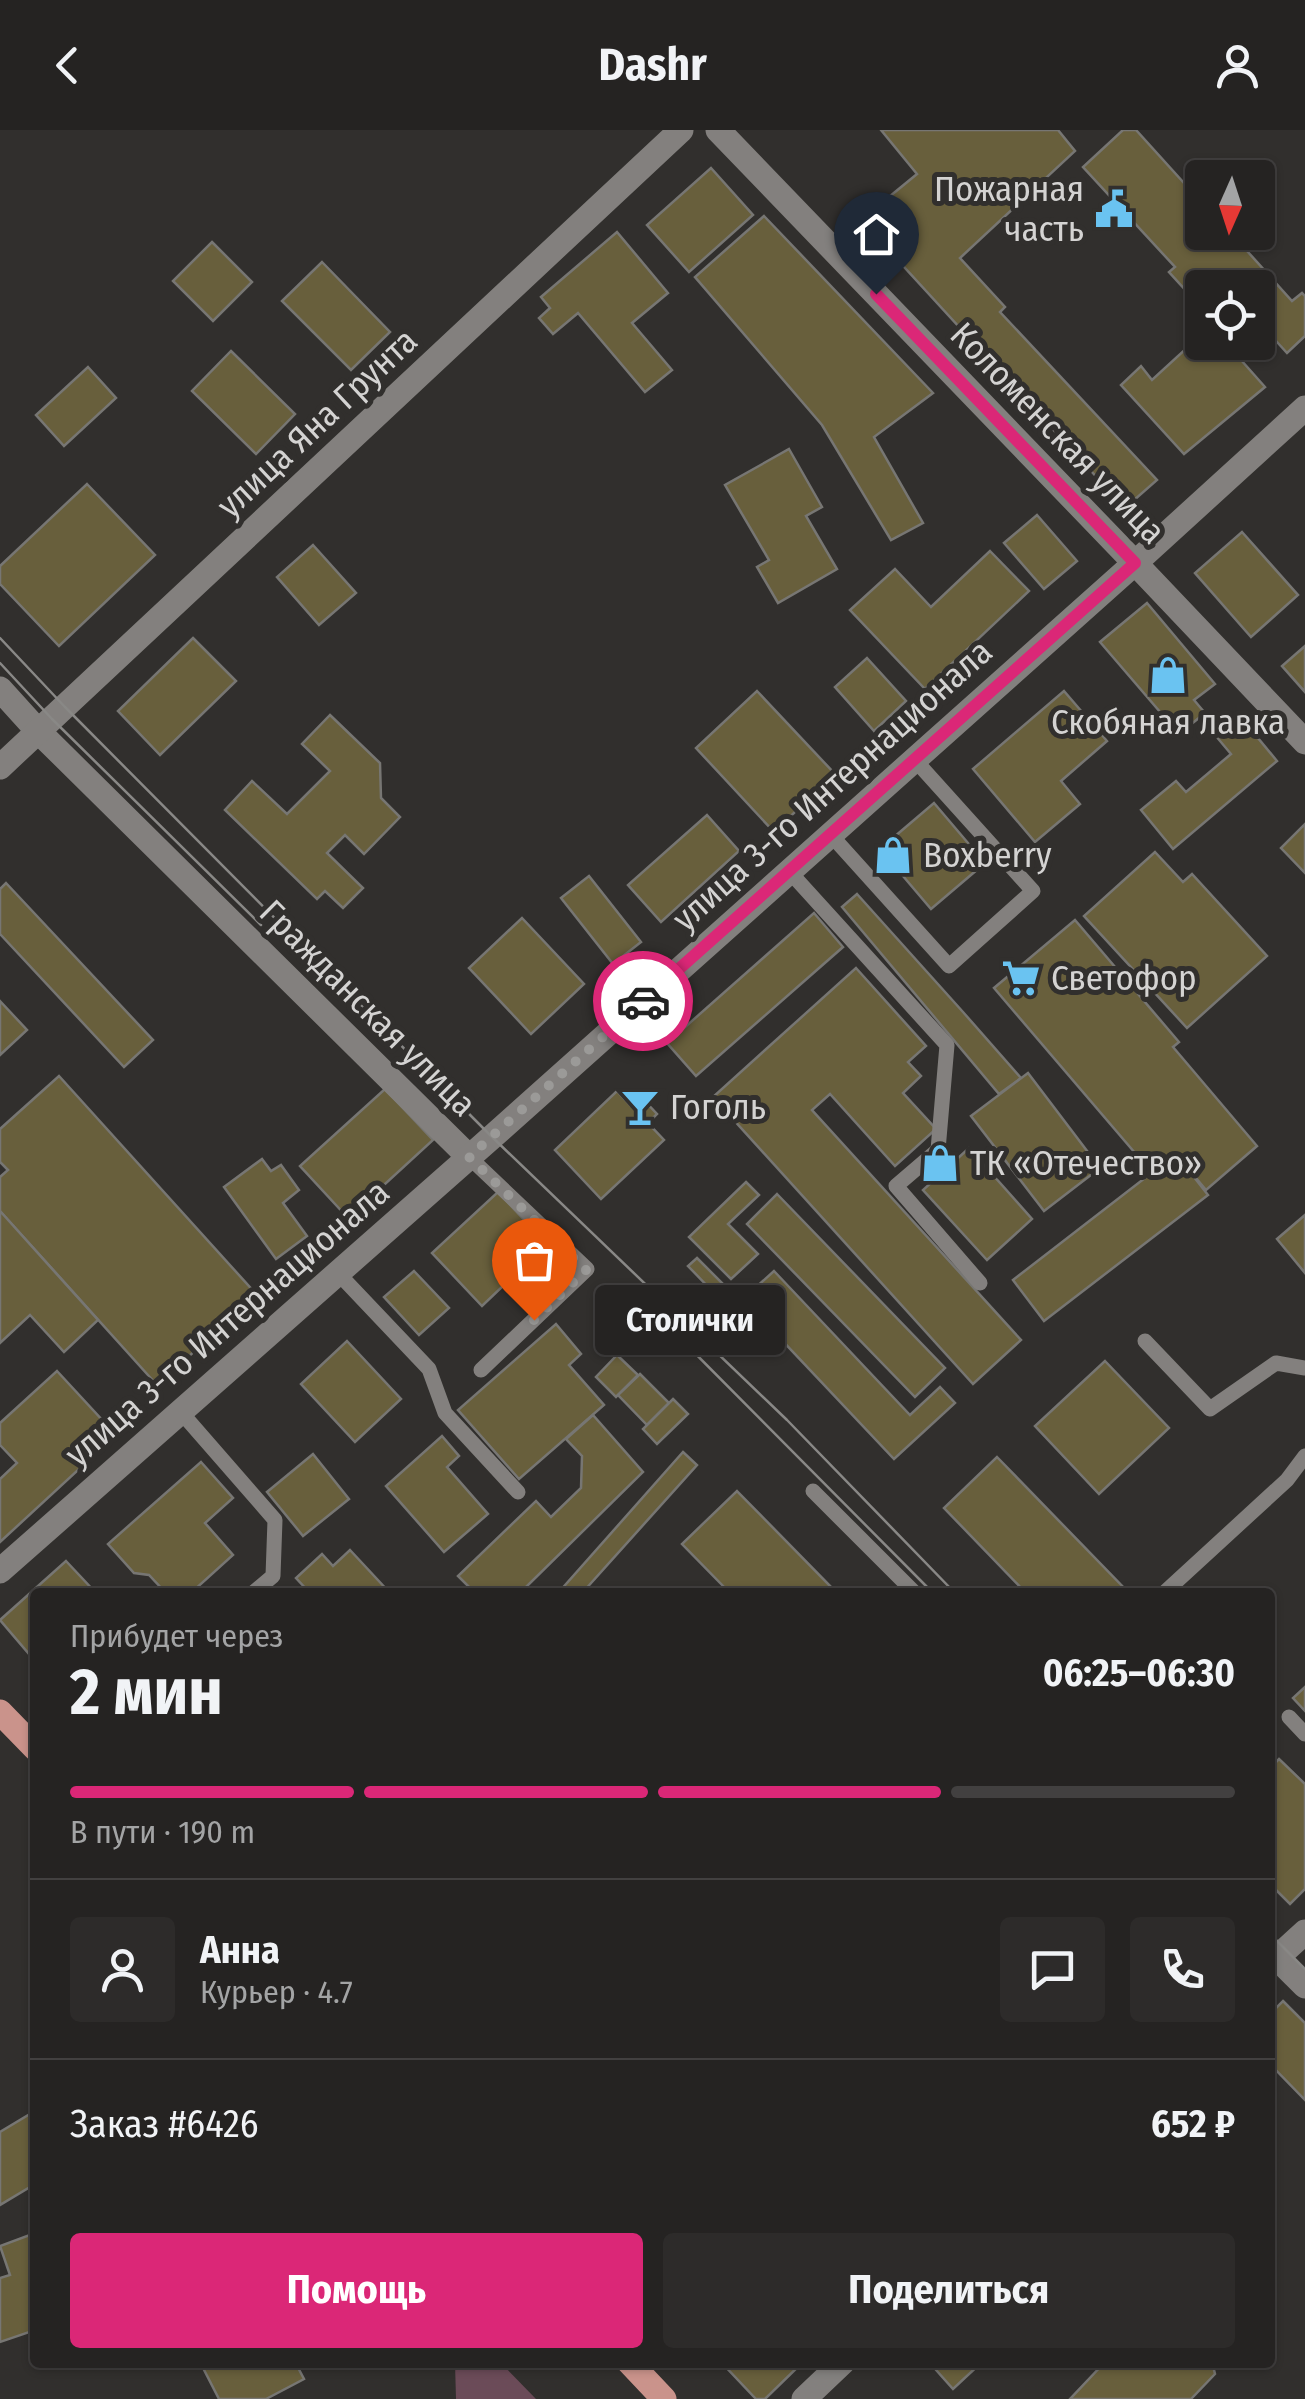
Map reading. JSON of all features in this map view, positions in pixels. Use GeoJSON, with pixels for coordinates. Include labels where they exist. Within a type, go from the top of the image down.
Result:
{"type":"FeatureCollection","features":[{"type":"Feature","properties":{"kind":"main road"},"geometry":{"type":"LineString","coordinates":[[0,1712],[30,1743]]}},
{"type":"Feature","properties":{"kind":"main road"},"geometry":{"type":"LineString","coordinates":[[635,2368],[664,2399]]}},
{"type":"Feature","properties":{"kind":"street","name":"улица Яна Грунта"},"geometry":{"type":"LineString","coordinates":[[0,766],[681,130]]}},
{"type":"Feature","properties":{"kind":"street","name":"Коломенская улица"},"geometry":{"type":"LineString","coordinates":[[718,130],[1305,742]]}},
{"type":"Feature","properties":{"kind":"street","name":"улица 3-го Интернационала"},"geometry":{"type":"LineString","coordinates":[[0,1571],[1305,408]]}},
{"type":"Feature","properties":{"kind":"street","name":"Гражданская улица"},"geometry":{"type":"LineString","coordinates":[[0,690],[469,1157]]}},
{"type":"Feature","properties":{"kind":"street"},"geometry":{"type":"LineString","coordinates":[[1275,1956],[1305,1932]]}},
{"type":"Feature","properties":{"kind":"street"},"geometry":{"type":"LineString","coordinates":[[1275,1961],[1305,1986]]}},
{"type":"Feature","properties":{"kind":"street"},"geometry":{"type":"LineString","coordinates":[[804,2399],[837,2368]]}},
{"type":"Feature","properties":{"kind":"lane"},"geometry":{"type":"LineString","coordinates":[[830,834],[949,966],[1033,891],[914,759]]}},
{"type":"Feature","properties":{"kind":"lane"},"geometry":{"type":"LineString","coordinates":[[789,871],[947,1045],[938,1150],[896,1186],[980,1284]]}},
{"type":"Feature","properties":{"kind":"lane","name":"Гражданская улица"},"geometry":{"type":"LineString","coordinates":[[469,1157],[586,1270],[480,1370]]}},
{"type":"Feature","properties":{"kind":"lane"},"geometry":{"type":"LineString","coordinates":[[337,1272],[430,1369],[445,1413],[518,1492]]}},
{"type":"Feature","properties":{"kind":"lane"},"geometry":{"type":"LineString","coordinates":[[1145,1341],[1210,1410],[1276,1363],[1305,1368]]}},
{"type":"Feature","properties":{"kind":"lane"},"geometry":{"type":"LineString","coordinates":[[180,1411],[275,1520],[273,1576],[259,1588]]}},
{"type":"Feature","properties":{"kind":"lane"},"geometry":{"type":"LineString","coordinates":[[1169,1588],[1287,1480],[1305,1456]]}},
{"type":"Feature","properties":{"kind":"lane"},"geometry":{"type":"LineString","coordinates":[[813,1491],[910,1588]]}},
{"type":"Feature","properties":{"kind":"lane"},"geometry":{"type":"LineString","coordinates":[[1289,1717],[1305,1734]]}},
{"type":"Feature","properties":{"kind":"shaded area"},"geometry":{"type":"Polygon","coordinates":[[[455,2368],[506,2368],[536,2399],[456,2399],[455,2368]]]}},
{"type":"Feature","properties":{"kind":"building"},"geometry":{"type":"Polygon","coordinates":[[[881,130],[1058,130],[1075,151],[960,258],[1005,307],[1000,312],[1157,480],[1125,508],[861,220],[917,174],[881,130]]]}},
{"type":"Feature","properties":{"kind":"building"},"geometry":{"type":"Polygon","coordinates":[[[1123,130],[1136,130],[1185,184],[1185,250],[1246,250],[1264,270],[1185,270],[1185,290],[1169,272],[1175,267],[1083,167],[1123,130]]]}},
{"type":"Feature","properties":{"kind":"building"},"geometry":{"type":"Polygon","coordinates":[[[711,168],[753,215],[689,272],[647,225],[711,168]]]}},
{"type":"Feature","properties":{"kind":"building"},"geometry":{"type":"Polygon","coordinates":[[[764,216],[933,393],[874,437],[923,523],[891,540],[822,425],[695,277],[764,216]]]}},
{"type":"Feature","properties":{"kind":"building"},"geometry":{"type":"Polygon","coordinates":[[[617,232],[668,293],[632,323],[672,370],[645,392],[578,313],[553,334],[539,318],[550,308],[541,297],[617,232]]]}},
{"type":"Feature","properties":{"kind":"building"},"geometry":{"type":"Polygon","coordinates":[[[212,242],[252,282],[213,321],[173,281],[212,242]]]}},
{"type":"Feature","properties":{"kind":"building"},"geometry":{"type":"Polygon","coordinates":[[[322,262],[390,332],[351,370],[282,301],[322,262]]]}},
{"type":"Feature","properties":{"kind":"building"},"geometry":{"type":"Polygon","coordinates":[[[1275,282],[1292,301],[1302,293],[1305,296],[1305,336],[1287,353],[1275,340],[1275,282]]]}},
{"type":"Feature","properties":{"kind":"building"},"geometry":{"type":"Polygon","coordinates":[[[1185,350],[1185,360],[1241,360],[1265,387],[1184,454],[1121,385],[1141,366],[1152,380],[1185,350]]]}},
{"type":"Feature","properties":{"kind":"building"},"geometry":{"type":"Polygon","coordinates":[[[231,351],[295,414],[256,454],[192,391],[231,351]]]}},
{"type":"Feature","properties":{"kind":"building"},"geometry":{"type":"Polygon","coordinates":[[[88,367],[116,398],[64,446],[36,415],[88,367]]]}},
{"type":"Feature","properties":{"kind":"building"},"geometry":{"type":"Polygon","coordinates":[[[789,449],[822,507],[806,516],[837,569],[778,603],[757,567],[769,560],[725,485],[789,449]]]}},
{"type":"Feature","properties":{"kind":"building"},"geometry":{"type":"Polygon","coordinates":[[[87,484],[155,555],[59,646],[0,584],[0,566],[87,484]]]}},
{"type":"Feature","properties":{"kind":"building"},"geometry":{"type":"Polygon","coordinates":[[[1037,515],[1077,561],[1044,589],[1004,543],[1037,515]]]}},
{"type":"Feature","properties":{"kind":"building"},"geometry":{"type":"Polygon","coordinates":[[[1242,532],[1298,595],[1251,637],[1195,573],[1242,532]]]}},
{"type":"Feature","properties":{"kind":"building"},"geometry":{"type":"Polygon","coordinates":[[[313,545],[356,593],[319,625],[277,577],[313,545]]]}},
{"type":"Feature","properties":{"kind":"building"},"geometry":{"type":"Polygon","coordinates":[[[990,551],[1029,591],[925,689],[850,610],[895,569],[931,607],[990,551]]]}},
{"type":"Feature","properties":{"kind":"building","name":"Скобяная лавка"},"geometry":{"type":"Polygon","coordinates":[[[1147,603],[1215,684],[1194,700],[1205,713],[1179,734],[1100,642],[1147,603]]]}},
{"type":"Feature","properties":{"kind":"building"},"geometry":{"type":"Polygon","coordinates":[[[193,638],[236,681],[160,755],[118,711],[193,638]]]}},
{"type":"Feature","properties":{"kind":"building"},"geometry":{"type":"Polygon","coordinates":[[[1305,646],[1305,692],[1282,666],[1305,646]]]}},
{"type":"Feature","properties":{"kind":"building"},"geometry":{"type":"Polygon","coordinates":[[[867,658],[906,701],[874,731],[835,687],[867,658]]]}},
{"type":"Feature","properties":{"kind":"building"},"geometry":{"type":"Polygon","coordinates":[[[757,691],[835,774],[774,832],[696,748],[757,691]]]}},
{"type":"Feature","properties":{"kind":"building"},"geometry":{"type":"Polygon","coordinates":[[[1064,691],[1107,741],[1061,781],[1080,804],[1035,842],[973,769],[1064,691]]]}},
{"type":"Feature","properties":{"kind":"building"},"geometry":{"type":"Polygon","coordinates":[[[330,715],[380,763],[381,798],[400,817],[364,854],[345,835],[327,853],[363,888],[343,908],[325,891],[317,899],[225,810],[252,781],[287,814],[330,771],[302,744],[330,715]]]}},
{"type":"Feature","properties":{"kind":"building"},"geometry":{"type":"Polygon","coordinates":[[[1239,715],[1277,761],[1173,849],[1141,810],[1176,781],[1186,792],[1231,754],[1215,735],[1239,715]]]}},
{"type":"Feature","properties":{"kind":"building"},"geometry":{"type":"Polygon","coordinates":[[[934,803],[985,863],[931,909],[880,849],[934,803]]]}},
{"type":"Feature","properties":{"kind":"building"},"geometry":{"type":"Polygon","coordinates":[[[707,815],[739,851],[661,922],[628,885],[707,815]]]}},
{"type":"Feature","properties":{"kind":"building"},"geometry":{"type":"Polygon","coordinates":[[[1305,824],[1305,873],[1281,848],[1305,824]]]}},
{"type":"Feature","properties":{"kind":"building"},"geometry":{"type":"Polygon","coordinates":[[[1155,852],[1183,882],[1192,874],[1267,956],[1187,1028],[1084,916],[1155,852]]]}},
{"type":"Feature","properties":{"kind":"building"},"geometry":{"type":"Polygon","coordinates":[[[589,876],[641,942],[613,964],[561,898],[589,876]]]}},
{"type":"Feature","properties":{"kind":"building"},"geometry":{"type":"Polygon","coordinates":[[[6,883],[153,1040],[124,1067],[0,934],[0,889],[6,883]]]}},
{"type":"Feature","properties":{"kind":"building"},"geometry":{"type":"Polygon","coordinates":[[[857,894],[1021,1078],[999,1094],[842,907],[857,894]]]}},
{"type":"Feature","properties":{"kind":"building"},"geometry":{"type":"Polygon","coordinates":[[[814,913],[843,947],[696,1076],[667,1043],[814,913]]]}},
{"type":"Feature","properties":{"kind":"building"},"geometry":{"type":"Polygon","coordinates":[[[522,918],[584,984],[531,1034],[469,968],[522,918]]]}},
{"type":"Feature","properties":{"kind":"building"},"geometry":{"type":"Polygon","coordinates":[[[1075,920],[1179,1042],[1173,1047],[1257,1146],[1206,1190],[1176,1154],[1153,1174],[994,988],[1075,920]]]}},
{"type":"Feature","properties":{"kind":"building"},"geometry":{"type":"Polygon","coordinates":[[[856,968],[926,1046],[908,1062],[921,1076],[903,1093],[936,1129],[895,1166],[830,1094],[812,1110],[1021,1340],[973,1384],[713,1097],[856,968]]]}},
{"type":"Feature","properties":{"kind":"building"},"geometry":{"type":"Polygon","coordinates":[[[0,1001],[27,1030],[0,1055],[0,1001]]]}},
{"type":"Feature","properties":{"kind":"building"},"geometry":{"type":"Polygon","coordinates":[[[1028,1073],[1100,1168],[1044,1211],[971,1116],[1028,1073]]]}},
{"type":"Feature","properties":{"kind":"building"},"geometry":{"type":"Polygon","coordinates":[[[59,1076],[257,1295],[157,1385],[0,1211],[0,1177],[8,1170],[0,1162],[0,1129],[59,1076]]]}},
{"type":"Feature","properties":{"kind":"building"},"geometry":{"type":"Polygon","coordinates":[[[385,1089],[433,1140],[348,1218],[300,1166],[385,1089]]]}},
{"type":"Feature","properties":{"kind":"building"},"geometry":{"type":"Polygon","coordinates":[[[617,1091],[630,1105],[640,1096],[657,1114],[648,1123],[664,1140],[601,1199],[555,1150],[617,1091]]]}},
{"type":"Feature","properties":{"kind":"building"},"geometry":{"type":"Polygon","coordinates":[[[969,1148],[1032,1219],[987,1260],[923,1190],[969,1148]]]}},
{"type":"Feature","properties":{"kind":"building"},"geometry":{"type":"Polygon","coordinates":[[[1176,1154],[1208,1195],[1044,1321],[1013,1280],[1176,1154]]]}},
{"type":"Feature","properties":{"kind":"building"},"geometry":{"type":"Polygon","coordinates":[[[262,1159],[271,1171],[281,1165],[299,1190],[283,1203],[307,1236],[276,1259],[224,1187],[262,1159]]]}},
{"type":"Feature","properties":{"kind":"building"},"geometry":{"type":"Polygon","coordinates":[[[746,1182],[759,1195],[728,1224],[758,1254],[731,1279],[689,1237],[746,1182]]]}},
{"type":"Feature","properties":{"kind":"building"},"geometry":{"type":"Polygon","coordinates":[[[498,1192],[547,1244],[482,1306],[432,1253],[498,1192]]]}},
{"type":"Feature","properties":{"kind":"building"},"geometry":{"type":"Polygon","coordinates":[[[777,1194],[945,1368],[915,1397],[747,1224],[777,1194]]]}},
{"type":"Feature","properties":{"kind":"building"},"geometry":{"type":"Polygon","coordinates":[[[0,1211],[98,1320],[64,1352],[30,1315],[0,1343],[0,1211]]]}},
{"type":"Feature","properties":{"kind":"building"},"geometry":{"type":"Polygon","coordinates":[[[1305,1215],[1305,1273],[1277,1239],[1305,1215]]]}},
{"type":"Feature","properties":{"kind":"building"},"geometry":{"type":"Polygon","coordinates":[[[697,1258],[724,1285],[715,1294],[688,1266],[697,1258]]]}},
{"type":"Feature","properties":{"kind":"building"},"geometry":{"type":"Polygon","coordinates":[[[414,1271],[449,1308],[419,1335],[384,1297],[414,1271]]]}},
{"type":"Feature","properties":{"kind":"building"},"geometry":{"type":"Polygon","coordinates":[[[774,1271],[910,1415],[940,1387],[955,1403],[894,1459],[743,1299],[774,1271]]]}},
{"type":"Feature","properties":{"kind":"building"},"geometry":{"type":"Polygon","coordinates":[[[556,1324],[581,1354],[569,1365],[604,1405],[519,1479],[458,1410],[556,1324]]]}},
{"type":"Feature","properties":{"kind":"building"},"geometry":{"type":"Polygon","coordinates":[[[347,1341],[401,1399],[355,1442],[301,1384],[347,1341]]]}},
{"type":"Feature","properties":{"kind":"building"},"geometry":{"type":"Polygon","coordinates":[[[617,1355],[638,1375],[616,1397],[596,1377],[617,1355]]]}},
{"type":"Feature","properties":{"kind":"building"},"geometry":{"type":"Polygon","coordinates":[[[1105,1361],[1169,1428],[1099,1494],[1035,1426],[1105,1361]]]}},
{"type":"Feature","properties":{"kind":"building"},"geometry":{"type":"Polygon","coordinates":[[[57,1371],[116,1435],[0,1542],[0,1479],[17,1463],[0,1445],[0,1423],[57,1371]]]}},
{"type":"Feature","properties":{"kind":"building"},"geometry":{"type":"Polygon","coordinates":[[[640,1374],[669,1403],[647,1425],[618,1395],[640,1374]]]}},
{"type":"Feature","properties":{"kind":"building"},"geometry":{"type":"Polygon","coordinates":[[[673,1399],[688,1414],[657,1444],[643,1429],[673,1399]]]}},
{"type":"Feature","properties":{"kind":"building"},"geometry":{"type":"Polygon","coordinates":[[[593,1415],[643,1472],[525,1588],[470,1588],[458,1576],[536,1501],[551,1517],[581,1488],[582,1456],[566,1439],[593,1415]]]}},
{"type":"Feature","properties":{"kind":"building"},"geometry":{"type":"Polygon","coordinates":[[[442,1436],[459,1456],[447,1467],[488,1514],[444,1552],[386,1486],[442,1436]]]}},
{"type":"Feature","properties":{"kind":"building"},"geometry":{"type":"Polygon","coordinates":[[[683,1452],[697,1465],[587,1588],[563,1588],[683,1452]]]}},
{"type":"Feature","properties":{"kind":"building"},"geometry":{"type":"Polygon","coordinates":[[[313,1454],[349,1499],[303,1536],[267,1492],[313,1454]]]}},
{"type":"Feature","properties":{"kind":"building"},"geometry":{"type":"Polygon","coordinates":[[[997,1457],[1124,1588],[1021,1588],[944,1508],[997,1457]]]}},
{"type":"Feature","properties":{"kind":"building"},"geometry":{"type":"Polygon","coordinates":[[[201,1462],[233,1498],[205,1523],[233,1555],[196,1588],[161,1588],[149,1575],[134,1573],[108,1544],[201,1462]]]}},
{"type":"Feature","properties":{"kind":"building"},"geometry":{"type":"Polygon","coordinates":[[[737,1491],[832,1588],[725,1588],[682,1544],[737,1491]]]}},
{"type":"Feature","properties":{"kind":"building"},"geometry":{"type":"Polygon","coordinates":[[[350,1550],[385,1588],[305,1588],[296,1578],[322,1554],[333,1566],[350,1550]]]}},
{"type":"Feature","properties":{"kind":"building"},"geometry":{"type":"Polygon","coordinates":[[[66,1561],[91,1588],[36,1588],[66,1561]]]}},
{"type":"Feature","properties":{"kind":"building"},"geometry":{"type":"Polygon","coordinates":[[[30,1593],[30,1655],[0,1620],[30,1593]]]}},
{"type":"Feature","properties":{"kind":"building"},"geometry":{"type":"Polygon","coordinates":[[[1305,1687],[1305,1711],[1293,1698],[1305,1687]]]}},
{"type":"Feature","properties":{"kind":"building"},"geometry":{"type":"Polygon","coordinates":[[[1279,1759],[1305,1784],[1305,1889],[1290,1904],[1275,1889],[1275,1763],[1279,1759]]]}},
{"type":"Feature","properties":{"kind":"building"},"geometry":{"type":"Polygon","coordinates":[[[1283,2001],[1305,2023],[1305,2100],[1275,2069],[1275,2009],[1283,2001]]]}},
{"type":"Feature","properties":{"kind":"building"},"geometry":{"type":"Polygon","coordinates":[[[30,2114],[30,2187],[0,2205],[0,2132],[30,2114]]]}},
{"type":"Feature","properties":{"kind":"building"},"geometry":{"type":"Polygon","coordinates":[[[30,2235],[30,2332],[0,2342],[0,2278],[10,2275],[0,2246],[30,2235]]]}},
{"type":"Feature","properties":{"kind":"building"},"geometry":{"type":"Polygon","coordinates":[[[203,2368],[298,2368],[304,2379],[266,2399],[219,2399],[203,2368]]]}},
{"type":"Feature","properties":{"kind":"building"},"geometry":{"type":"Polygon","coordinates":[[[727,2368],[797,2368],[765,2399],[756,2399],[727,2368]]]}},
{"type":"Feature","properties":{"kind":"building"},"geometry":{"type":"Polygon","coordinates":[[[934,2368],[976,2368],[953,2389],[934,2368]]]}},
{"type":"Feature","properties":{"kind":"building"},"geometry":{"type":"Polygon","coordinates":[[[1099,2368],[1214,2368],[1215,2374],[1191,2399],[1070,2399],[1099,2368]]]}},
{"type":"Feature","properties":{"kind":"tram line"},"geometry":{"type":"LineString","coordinates":[[0,638],[491,1136],[787,1420],[950,1588]]}},
{"type":"Feature","properties":{"kind":"tram line"},"geometry":{"type":"LineString","coordinates":[[0,663],[261,925]]}},
{"type":"Feature","properties":{"kind":"tram line"},"geometry":{"type":"LineString","coordinates":[[660,1318],[928,1588]]}},
{"type":"Feature","properties":{"kind":"tram line"},"geometry":{"type":"LineString","coordinates":[[1275,1939],[1305,1969]]}},
{"type":"Feature","properties":{"kind":"way so far"},"geometry":{"type":"LineString","coordinates":[[534,1320],[586,1270],[469,1157],[643,1001]]}},
{"type":"Feature","properties":{"kind":"place","name":"Пожарная часть"},"geometry":{"type":"Point","coordinates":[1114,209]}},
{"type":"Feature","properties":{"kind":"place","name":"Скобяная лавка"},"geometry":{"type":"Point","coordinates":[1168,675]}},
{"type":"Feature","properties":{"kind":"place","name":"Boxberry"},"geometry":{"type":"Point","coordinates":[893,855]}},
{"type":"Feature","properties":{"kind":"place","name":"Светофор"},"geometry":{"type":"Point","coordinates":[1021,978]}},
{"type":"Feature","properties":{"kind":"place","name":"Гоголь"},"geometry":{"type":"Point","coordinates":[640,1107]}},
{"type":"Feature","properties":{"kind":"place","name":"ТК «Отечество»"},"geometry":{"type":"Point","coordinates":[940,1163]}},
{"type":"Feature","properties":{"kind":"place","name":"Столички"},"geometry":{"type":"Point","coordinates":[534,1320]}},
{"type":"Feature","properties":{"kind":"route"},"geometry":{"type":"LineString","coordinates":[[643,1001],[1135,563],[876,294]]}}]}
